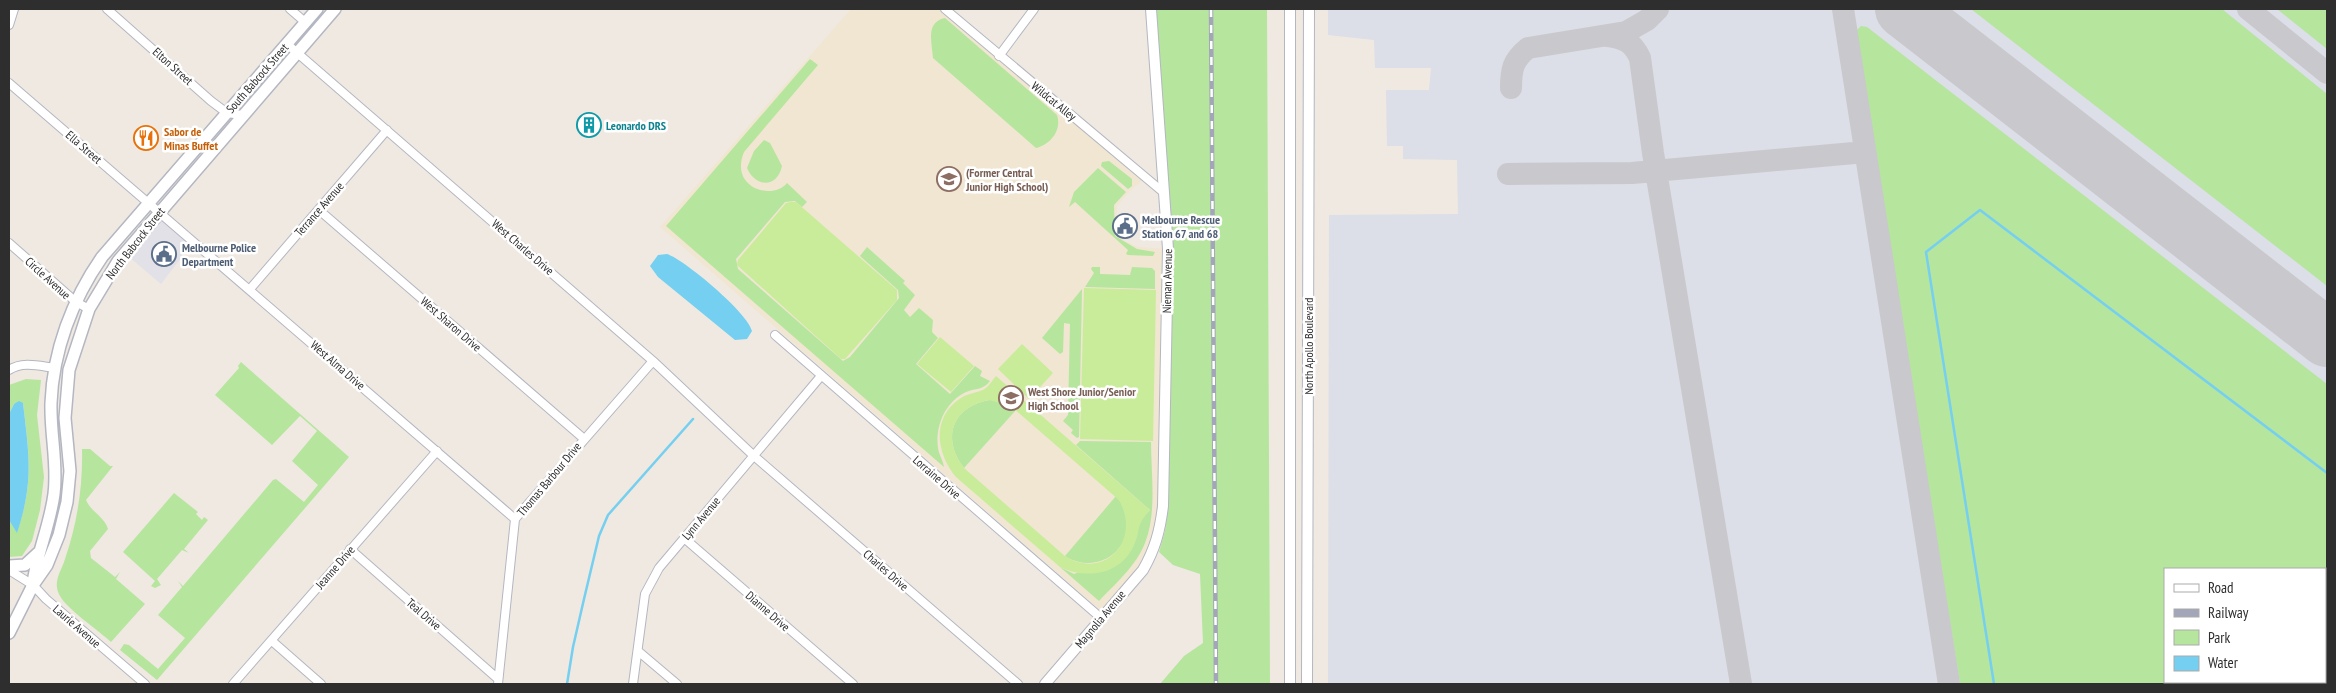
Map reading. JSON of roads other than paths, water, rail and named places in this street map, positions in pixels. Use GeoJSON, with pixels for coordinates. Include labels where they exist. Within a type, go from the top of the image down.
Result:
{"type":"FeatureCollection","features":[{"type":"Feature","properties":{"kind":"main road","name":"South Babcock Street"},"geometry":{"type":"LineString","coordinates":[[198,147],[317,9]]}},
{"type":"Feature","properties":{"kind":"main road","name":"North Babcock Street"},"geometry":{"type":"LineString","coordinates":[[9,633],[33,585],[47,565],[59,535],[70,471],[65,418],[69,370],[89,309],[118,261],[334,9]]}},
{"type":"Feature","properties":{"kind":"main road","name":"North Babcock Street"},"geometry":{"type":"LineString","coordinates":[[33,585],[39,551],[49,520],[54,494],[56,466],[51,404],[55,368],[62,336],[76,302],[102,257],[148,202],[198,147]]}},
{"type":"Feature","properties":{"kind":"main road"},"geometry":{"type":"LineString","coordinates":[[9,566],[25,565],[39,551]]}},
{"type":"Feature","properties":{"kind":"street"},"geometry":{"type":"LineString","coordinates":[[9,21],[14,9]]}},
{"type":"Feature","properties":{"kind":"street","name":"Elton Street"},"geometry":{"type":"LineString","coordinates":[[107,9],[227,113]]}},
{"type":"Feature","properties":{"kind":"street"},"geometry":{"type":"LineString","coordinates":[[290,9],[305,22]]}},
{"type":"Feature","properties":{"kind":"street","name":"Wildcat Alley"},"geometry":{"type":"LineString","coordinates":[[945,9],[1163,192]]}},
{"type":"Feature","properties":{"kind":"street"},"geometry":{"type":"LineString","coordinates":[[999,56],[1034,9]]}},
{"type":"Feature","properties":{"kind":"street","name":"Nieman Avenue"},"geometry":{"type":"LineString","coordinates":[[1151,9],[1168,249],[1163,506],[1160,531],[1153,553]]}},
{"type":"Feature","properties":{"kind":"street","name":"North Apollo Boulevard"},"geometry":{"type":"LineString","coordinates":[[1290,9],[1290,684]]}},
{"type":"Feature","properties":{"kind":"street","name":"North Apollo Boulevard"},"geometry":{"type":"LineString","coordinates":[[1307,684],[1309,9]]}},
{"type":"Feature","properties":{"kind":"street","name":"West Charles Drive"},"geometry":{"type":"LineString","coordinates":[[287,44],[653,361],[754,456]]}},
{"type":"Feature","properties":{"kind":"street","name":"Ella Street"},"geometry":{"type":"LineString","coordinates":[[9,83],[159,211]]}},
{"type":"Feature","properties":{"kind":"street"},"geometry":{"type":"LineString","coordinates":[[227,113],[242,115]]}},
{"type":"Feature","properties":{"kind":"street","name":"Terrance Avenue"},"geometry":{"type":"LineString","coordinates":[[250,289],[387,130]]}},
{"type":"Feature","properties":{"kind":"street","name":"West Sharon Drive"},"geometry":{"type":"LineString","coordinates":[[319,210],[583,438]]}},
{"type":"Feature","properties":{"kind":"street","name":"West Alma Drive"},"geometry":{"type":"LineString","coordinates":[[159,211],[516,518]]}},
{"type":"Feature","properties":{"kind":"street","name":"Circle Avenue"},"geometry":{"type":"LineString","coordinates":[[9,243],[76,302],[89,309]]}},
{"type":"Feature","properties":{"kind":"street","name":"Lorraine Drive"},"geometry":{"type":"LineString","coordinates":[[775,335],[1101,618]]}},
{"type":"Feature","properties":{"kind":"street","name":"Thomas Barbour Drive"},"geometry":{"type":"LineString","coordinates":[[498,682],[516,518],[583,438],[653,361]]}},
{"type":"Feature","properties":{"kind":"street"},"geometry":{"type":"LineString","coordinates":[[9,370],[16,366],[27,364],[55,368]]}},
{"type":"Feature","properties":{"kind":"street","name":"Lynn Avenue"},"geometry":{"type":"LineString","coordinates":[[633,684],[645,594],[659,568],[821,376]]}},
{"type":"Feature","properties":{"kind":"street","name":"Jeanne Drive"},"geometry":{"type":"LineString","coordinates":[[233,684],[437,451]]}},
{"type":"Feature","properties":{"kind":"street","name":"Charles Drive"},"geometry":{"type":"LineString","coordinates":[[754,456],[1018,684]]}},
{"type":"Feature","properties":{"kind":"street","name":"Dianne Drive"},"geometry":{"type":"LineString","coordinates":[[684,538],[853,684]]}},
{"type":"Feature","properties":{"kind":"street","name":"Teal Drive"},"geometry":{"type":"LineString","coordinates":[[350,549],[498,682]]}},
{"type":"Feature","properties":{"kind":"street","name":"Magnolia Avenue"},"geometry":{"type":"LineString","coordinates":[[1045,684],[1143,570],[1153,553]]}},
{"type":"Feature","properties":{"kind":"street","name":"Laurie Avenue"},"geometry":{"type":"LineString","coordinates":[[9,570],[33,585],[46,599],[145,684]]}},
{"type":"Feature","properties":{"kind":"street"},"geometry":{"type":"LineString","coordinates":[[272,641],[321,684]]}},
{"type":"Feature","properties":{"kind":"street"},"geometry":{"type":"LineString","coordinates":[[638,651],[677,684]]}},
{"type":"Feature","properties":{"kind":"water"},"geometry":{"type":"Polygon","coordinates":[[[667,254],[676,258],[701,276],[740,312],[752,331],[747,339],[735,340],[658,277],[650,266],[658,255],[667,254]]]}},
{"type":"Feature","properties":{"kind":"water"},"geometry":{"type":"Polygon","coordinates":[[[19,401],[23,403],[29,468],[26,498],[17,533],[9,520],[9,414],[14,404],[19,401]]]}},
{"type":"Feature","properties":{"kind":"waterway"},"geometry":{"type":"LineString","coordinates":[[1994,684],[1926,252],[1980,210],[2327,473]]}},
{"type":"Feature","properties":{"kind":"waterway"},"geometry":{"type":"LineString","coordinates":[[567,684],[573,647],[599,536],[608,515],[693,419]]}},
{"type":"Feature","properties":{"kind":"railway"},"geometry":{"type":"LineString","coordinates":[[1211,9],[1216,684]]}},
{"type":"Feature","properties":{"kind":"place","name":"Leonardo DRS"},"geometry":{"type":"Point","coordinates":[589,125]}},
{"type":"Feature","properties":{"kind":"place","name":"Sabor de Minas Buffet"},"geometry":{"type":"Point","coordinates":[146,138]}},
{"type":"Feature","properties":{"kind":"place","name":"(Former Central Junior High School)"},"geometry":{"type":"Point","coordinates":[949,179]}},
{"type":"Feature","properties":{"kind":"place","name":"Melbourne Rescue Station 67 and 68"},"geometry":{"type":"Point","coordinates":[1125,226]}},
{"type":"Feature","properties":{"kind":"place","name":"Melbourne Police Department"},"geometry":{"type":"Point","coordinates":[164,254]}},
{"type":"Feature","properties":{"kind":"place","name":"West Shore Junior/Senior High School"},"geometry":{"type":"Point","coordinates":[1011,398]}}]}
